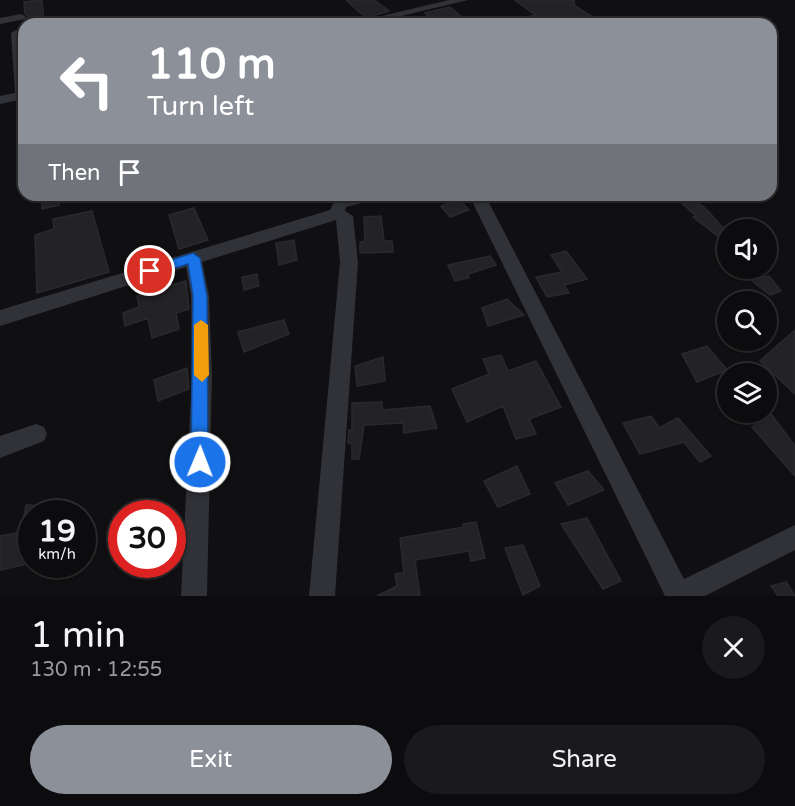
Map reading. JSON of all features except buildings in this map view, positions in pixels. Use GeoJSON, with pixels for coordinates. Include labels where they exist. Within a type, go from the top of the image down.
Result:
{"type":"FeatureCollection","features":[{"type":"Feature","properties":{"kind":"street"},"geometry":{"type":"LineString","coordinates":[[413,0],[422,8]]}},
{"type":"Feature","properties":{"kind":"street"},"geometry":{"type":"LineString","coordinates":[[378,18],[463,0]]}},
{"type":"Feature","properties":{"kind":"street"},"geometry":{"type":"LineString","coordinates":[[0,21],[21,17]]}},
{"type":"Feature","properties":{"kind":"street"},"geometry":{"type":"LineString","coordinates":[[16,33],[18,51]]}},
{"type":"Feature","properties":{"kind":"street"},"geometry":{"type":"LineString","coordinates":[[0,100],[18,96]]}},
{"type":"Feature","properties":{"kind":"street"},"geometry":{"type":"LineString","coordinates":[[336,214],[340,204],[351,201]]}},
{"type":"Feature","properties":{"kind":"street"},"geometry":{"type":"LineString","coordinates":[[480,201],[678,596],[795,537]]}},
{"type":"Feature","properties":{"kind":"street"},"geometry":{"type":"LineString","coordinates":[[0,318],[336,214],[345,216],[350,262],[322,596]]}},
{"type":"Feature","properties":{"kind":"street"},"geometry":{"type":"LineString","coordinates":[[193,258],[200,296],[202,375],[195,596]]}},
{"type":"Feature","properties":{"kind":"street"},"geometry":{"type":"LineString","coordinates":[[0,447],[36,434]]}},
{"type":"Feature","properties":{"kind":"slow traffic"},"geometry":{"type":"LineString","coordinates":[[201,325],[202,375]]}},
{"type":"Feature","properties":{"kind":"route"},"geometry":{"type":"LineString","coordinates":[[150,271],[193,258],[200,296],[202,375],[200,462]]}}]}
